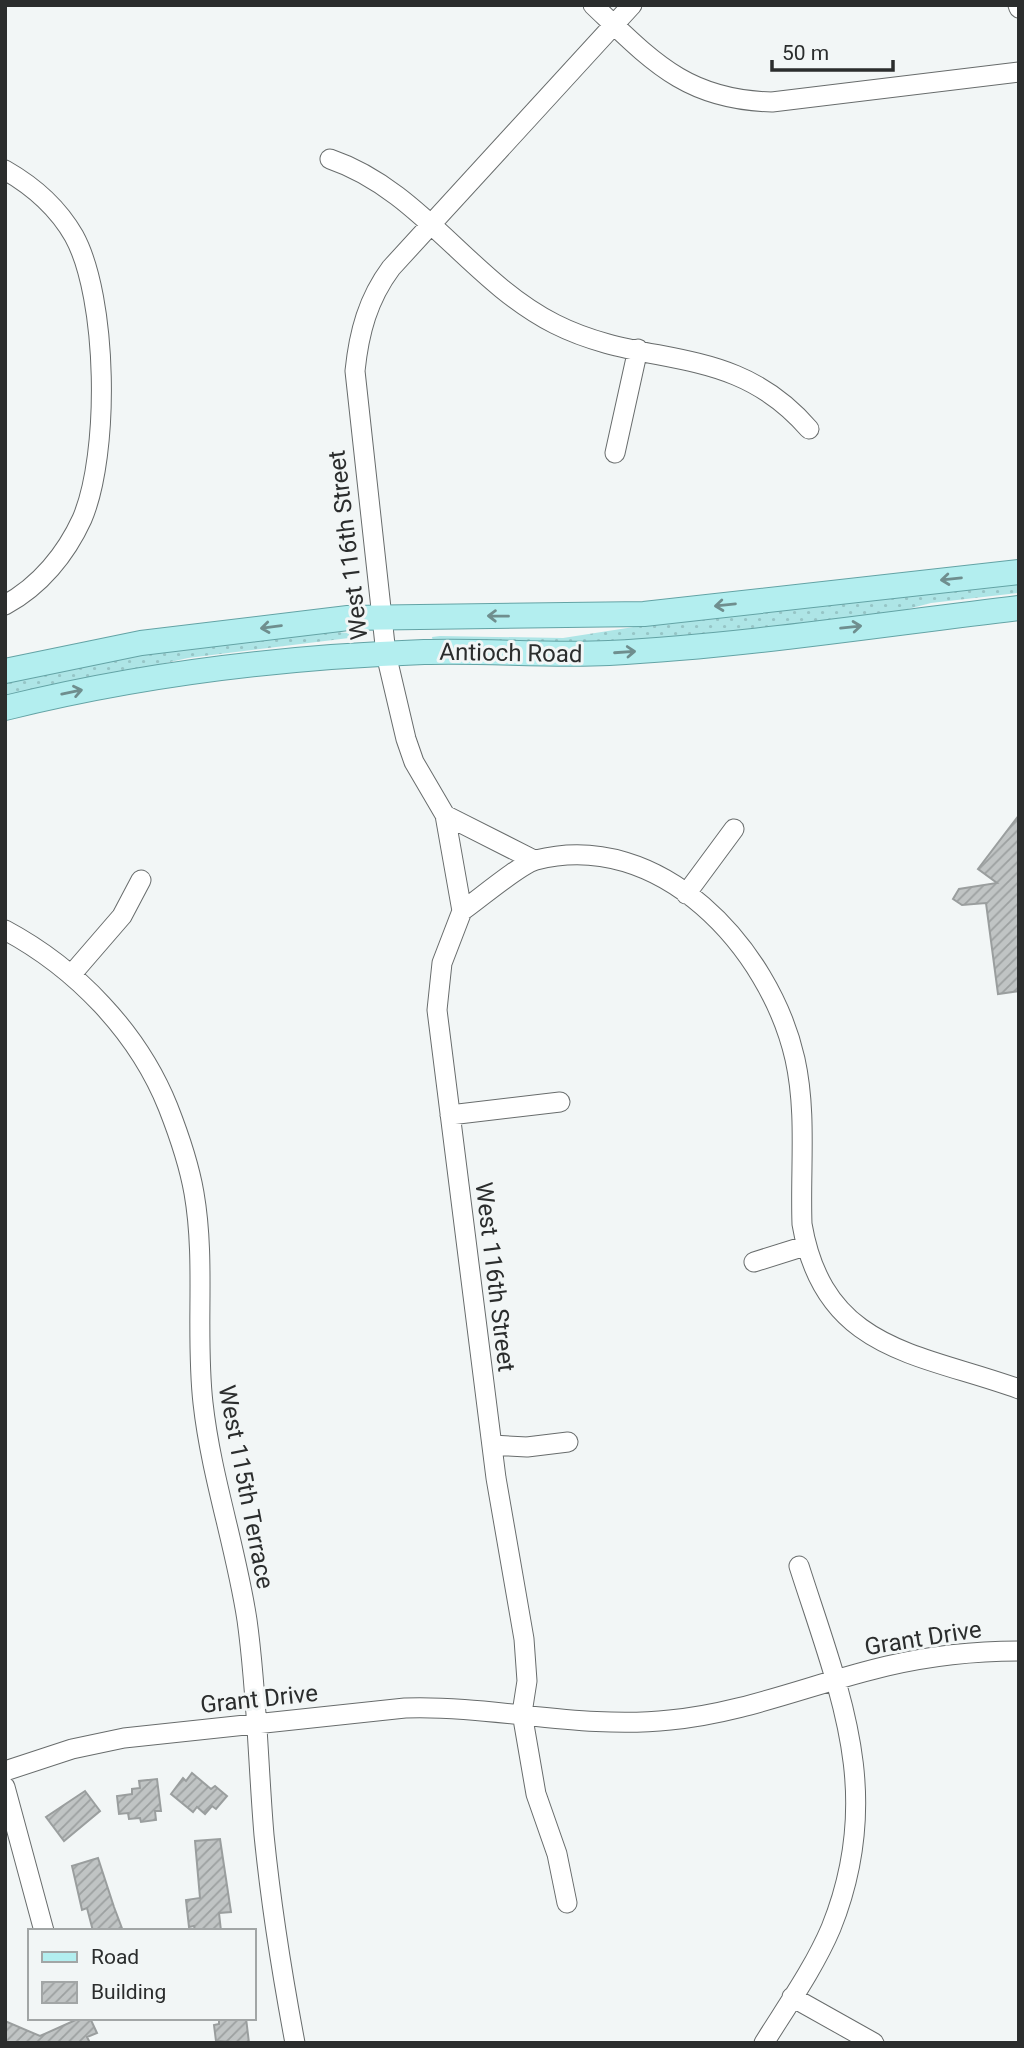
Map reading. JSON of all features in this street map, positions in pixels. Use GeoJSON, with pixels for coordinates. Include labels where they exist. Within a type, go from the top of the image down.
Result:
{"type":"FeatureCollection","features":[{"type":"Feature","properties":{"kind":"main road","name":"Antioch Road"},"geometry":{"type":"LineString","coordinates":[[5,671],[141,643],[381,616],[562,617],[644,614],[1019,572]]}},
{"type":"Feature","properties":{"kind":"main road","name":"Antioch Road"},"geometry":{"type":"LineString","coordinates":[[5,708],[149,678],[386,654],[465,651],[566,654],[632,651],[1019,608]]}},
{"type":"Feature","properties":{"kind":"street"},"geometry":{"type":"LineString","coordinates":[[593,5],[665,71],[688,85],[717,96],[748,102],[772,102],[1019,72]]}},
{"type":"Feature","properties":{"kind":"street","name":"West 116th Street"},"geometry":{"type":"LineString","coordinates":[[522,1713],[527,1681],[524,1639],[492,1445],[437,990],[442,963],[462,911],[445,816],[414,762],[386,654],[356,403],[358,341],[379,284],[429,225],[632,5]]}},
{"type":"Feature","properties":{"kind":"street"},"geometry":{"type":"LineString","coordinates":[[330,159],[350,166],[396,193],[429,225],[525,307],[556,325],[589,337],[708,365],[757,384],[776,395],[809,429]]}},
{"type":"Feature","properties":{"kind":"street"},"geometry":{"type":"LineString","coordinates":[[5,170],[51,205],[85,259],[93,293],[100,386],[96,468],[81,520],[54,565],[30,588],[5,605]]}},
{"type":"Feature","properties":{"kind":"street"},"geometry":{"type":"LineString","coordinates":[[615,453],[638,349]]}},
{"type":"Feature","properties":{"kind":"street"},"geometry":{"type":"LineString","coordinates":[[445,816],[534,860]]}},
{"type":"Feature","properties":{"kind":"street"},"geometry":{"type":"LineString","coordinates":[[686,894],[734,829]]}},
{"type":"Feature","properties":{"kind":"street"},"geometry":{"type":"LineString","coordinates":[[462,911],[534,860],[570,856],[624,863],[650,871],[708,910],[744,949],[766,982],[784,1022],[800,1087],[802,1224],[805,1246],[826,1288],[849,1317],[872,1337],[906,1354],[1019,1389]]}},
{"type":"Feature","properties":{"kind":"street"},"geometry":{"type":"LineString","coordinates":[[71,975],[122,916],[141,880]]}},
{"type":"Feature","properties":{"kind":"street","name":"West 115th Terrace"},"geometry":{"type":"LineString","coordinates":[[5,930],[48,956],[98,999],[143,1060],[167,1104],[184,1151],[194,1194],[198,1239],[198,1355],[203,1407],[247,1618],[271,1896],[295,2043]]}},
{"type":"Feature","properties":{"kind":"street"},"geometry":{"type":"LineString","coordinates":[[450,1115],[560,1102]]}},
{"type":"Feature","properties":{"kind":"street"},"geometry":{"type":"LineString","coordinates":[[754,1262],[805,1246]]}},
{"type":"Feature","properties":{"kind":"street"},"geometry":{"type":"LineString","coordinates":[[492,1445],[527,1447],[568,1442]]}},
{"type":"Feature","properties":{"kind":"street","name":"Grant Drive"},"geometry":{"type":"LineString","coordinates":[[799,1566],[836,1680]]}},
{"type":"Feature","properties":{"kind":"street","name":"Grant Drive"},"geometry":{"type":"LineString","coordinates":[[5,1770],[72,1749],[124,1738],[405,1708],[452,1706],[574,1721],[670,1721],[718,1714],[921,1659],[1019,1651]]}},
{"type":"Feature","properties":{"kind":"street"},"geometry":{"type":"LineString","coordinates":[[764,2043],[830,1930],[844,1892],[854,1847],[858,1800],[854,1753],[836,1680]]}},
{"type":"Feature","properties":{"kind":"street"},"geometry":{"type":"LineString","coordinates":[[522,1713],[536,1794],[557,1854],[567,1903]]}},
{"type":"Feature","properties":{"kind":"street"},"geometry":{"type":"LineString","coordinates":[[5,1787],[43,1929]]}},
{"type":"Feature","properties":{"kind":"street"},"geometry":{"type":"LineString","coordinates":[[792,1997],[874,2043]]}},
{"type":"Feature","properties":{"kind":"shaded area"},"geometry":{"type":"Polygon","coordinates":[[[1019,584],[1019,593],[931,603],[881,616],[603,646],[433,642],[432,637],[563,638],[640,626],[1019,584]]]}},
{"type":"Feature","properties":{"kind":"shaded area"},"geometry":{"type":"Polygon","coordinates":[[[337,632],[349,633],[349,638],[188,658],[5,699],[5,683],[138,654],[337,632]]]}},
{"type":"Feature","properties":{"kind":"building"},"geometry":{"type":"Polygon","coordinates":[[[1019,815],[1019,991],[998,994],[986,903],[962,905],[953,899],[959,889],[997,883],[978,869],[1019,815]]]}},
{"type":"Feature","properties":{"kind":"building"},"geometry":{"type":"Polygon","coordinates":[[[192,1773],[211,1789],[215,1786],[227,1796],[216,1809],[212,1806],[205,1814],[197,1807],[193,1812],[171,1794],[183,1778],[186,1781],[192,1773]]]}},
{"type":"Feature","properties":{"kind":"building"},"geometry":{"type":"Polygon","coordinates":[[[157,1779],[161,1811],[155,1811],[156,1820],[141,1822],[140,1818],[129,1819],[128,1813],[119,1814],[117,1796],[132,1794],[132,1789],[140,1788],[139,1781],[157,1779]]]}},
{"type":"Feature","properties":{"kind":"building"},"geometry":{"type":"Polygon","coordinates":[[[85,1791],[100,1811],[64,1841],[46,1817],[85,1791]]]}},
{"type":"Feature","properties":{"kind":"building"},"geometry":{"type":"Polygon","coordinates":[[[220,1839],[231,1912],[219,1913],[221,1929],[189,1927],[186,1900],[200,1898],[195,1841],[220,1839]]]}},
{"type":"Feature","properties":{"kind":"building"},"geometry":{"type":"Polygon","coordinates":[[[98,1858],[122,1929],[92,1929],[87,1908],[82,1910],[72,1866],[98,1858]]]}},
{"type":"Feature","properties":{"kind":"building"},"geometry":{"type":"Polygon","coordinates":[[[76,2020],[91,2020],[97,2033],[87,2037],[90,2043],[5,2043],[5,2021],[40,2036],[76,2020]]]}},
{"type":"Feature","properties":{"kind":"building"},"geometry":{"type":"Polygon","coordinates":[[[219,2020],[246,2020],[249,2043],[216,2041],[214,2025],[219,2024],[219,2020]]]}}]}
